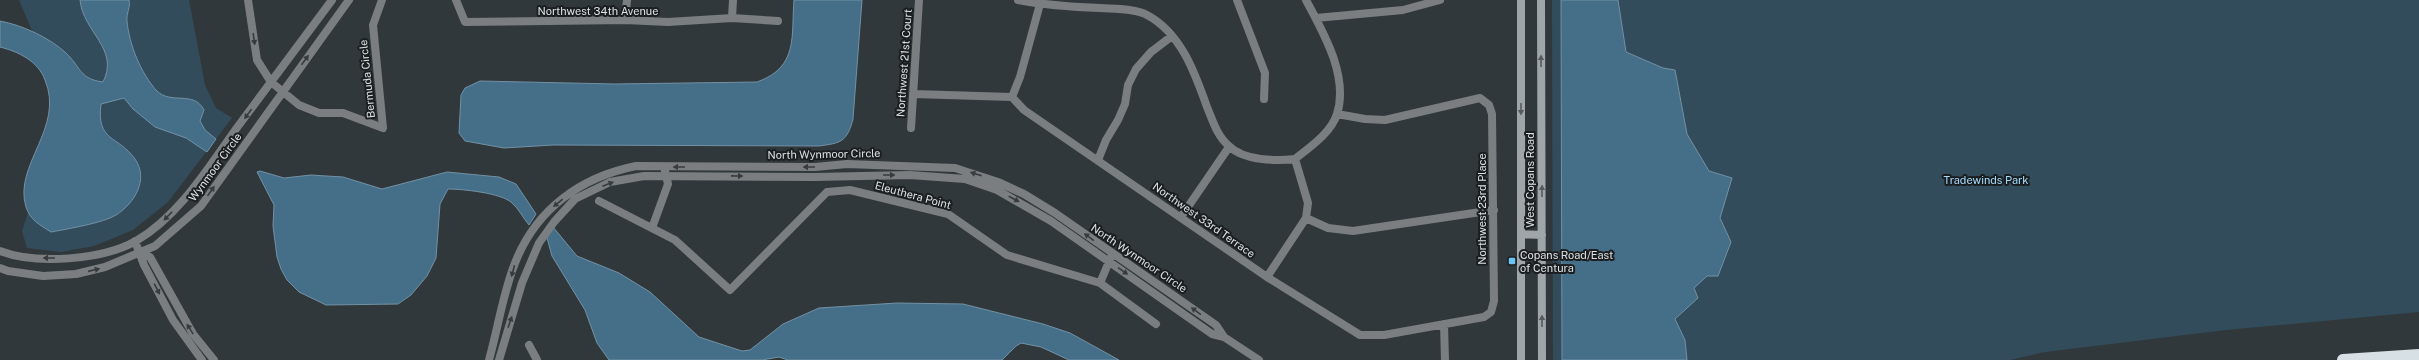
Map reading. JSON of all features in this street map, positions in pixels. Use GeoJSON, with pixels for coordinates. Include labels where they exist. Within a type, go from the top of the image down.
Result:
{"type":"FeatureCollection","features":[{"type":"Feature","properties":{"kind":"highway"},"geometry":{"type":"LineString","coordinates":[[2343,360],[2419,355]]}},
{"type":"Feature","properties":{"kind":"main road","name":"West Copans Road"},"geometry":{"type":"LineString","coordinates":[[1521,0],[1521,360]]}},
{"type":"Feature","properties":{"kind":"main road","name":"West Copans Road"},"geometry":{"type":"LineString","coordinates":[[1541,0],[1542,360]]}},
{"type":"Feature","properties":{"kind":"main road"},"geometry":{"type":"LineString","coordinates":[[1521,234],[1542,235]]}},
{"type":"Feature","properties":{"kind":"street","name":"Bermuda Circle"},"geometry":{"type":"LineString","coordinates":[[248,0],[257,60],[271,82],[299,105],[319,113],[343,113],[383,128],[373,25],[382,0]]}},
{"type":"Feature","properties":{"kind":"street","name":"Wynmoor Circle"},"geometry":{"type":"LineString","coordinates":[[0,251],[40,258],[71,258],[110,251],[135,241],[166,219],[217,155],[332,0]]}},
{"type":"Feature","properties":{"kind":"street","name":"Wynmoor Circle"},"geometry":{"type":"LineString","coordinates":[[0,268],[8,271],[44,276],[76,274],[105,267],[141,254],[155,246],[201,206],[282,91],[349,0]]}},
{"type":"Feature","properties":{"kind":"street","name":"Northwest 34th Avenue"},"geometry":{"type":"LineString","coordinates":[[456,0],[465,22],[625,20],[668,22],[732,18],[778,21]]}},
{"type":"Feature","properties":{"kind":"street"},"geometry":{"type":"LineString","coordinates":[[625,20],[627,0]]}},
{"type":"Feature","properties":{"kind":"street"},"geometry":{"type":"LineString","coordinates":[[732,18],[733,0]]}},
{"type":"Feature","properties":{"kind":"street","name":"Northwest 21st Court"},"geometry":{"type":"LineString","coordinates":[[911,128],[919,0]]}},
{"type":"Feature","properties":{"kind":"street"},"geometry":{"type":"LineString","coordinates":[[1018,0],[1040,4],[1117,9],[1147,14],[1172,36],[1191,64],[1216,130],[1229,147],[1251,157],[1275,161],[1296,159],[1324,134],[1337,114],[1340,92],[1336,70],[1328,44],[1306,0]]}},
{"type":"Feature","properties":{"kind":"street"},"geometry":{"type":"LineString","coordinates":[[1117,0],[1117,9]]}},
{"type":"Feature","properties":{"kind":"street"},"geometry":{"type":"LineString","coordinates":[[1237,0],[1266,73],[1264,99]]}},
{"type":"Feature","properties":{"kind":"street"},"geometry":{"type":"LineString","coordinates":[[1316,18],[1403,10],[1440,0]]}},
{"type":"Feature","properties":{"kind":"street"},"geometry":{"type":"LineString","coordinates":[[913,94],[1012,97],[1020,77],[1040,4]]}},
{"type":"Feature","properties":{"kind":"street"},"geometry":{"type":"LineString","coordinates":[[1098,160],[1106,140],[1118,120],[1125,104],[1128,85],[1136,69],[1151,52],[1172,36]]}},
{"type":"Feature","properties":{"kind":"street","name":"Northwest 33rd Terrace"},"geometry":{"type":"LineString","coordinates":[[1012,97],[1024,110],[1267,277],[1360,335],[1384,335],[1484,317],[1491,312]]}},
{"type":"Feature","properties":{"kind":"street","name":"Northwest 23rd Place"},"geometry":{"type":"LineString","coordinates":[[1337,114],[1365,119],[1385,120],[1480,98],[1489,105],[1492,114],[1494,210],[1494,301],[1491,312]]}},
{"type":"Feature","properties":{"kind":"street"},"geometry":{"type":"LineString","coordinates":[[1181,217],[1229,147]]}},
{"type":"Feature","properties":{"kind":"street"},"geometry":{"type":"LineString","coordinates":[[1267,277],[1306,218],[1308,203],[1296,159]]}},
{"type":"Feature","properties":{"kind":"street"},"geometry":{"type":"LineString","coordinates":[[848,164],[850,190]]}},
{"type":"Feature","properties":{"kind":"street","name":"North Wynmoor Circle"},"geometry":{"type":"LineString","coordinates":[[489,360],[515,263],[529,236],[544,214],[578,187],[610,171],[636,166],[815,167],[848,164],[956,168],[998,182],[1024,194],[1055,213],[1110,258]]}},
{"type":"Feature","properties":{"kind":"street"},"geometry":{"type":"LineString","coordinates":[[652,228],[668,184],[663,166]]}},
{"type":"Feature","properties":{"kind":"street","name":"North Wynmoor Circle"},"geometry":{"type":"LineString","coordinates":[[499,360],[522,283],[539,243],[554,222],[575,199],[610,182],[644,176],[815,177],[850,175],[910,175],[965,180],[997,190],[1020,202],[1204,317],[1216,325],[1224,337],[1259,360]]}},
{"type":"Feature","properties":{"kind":"street","name":"Eleuthera Point"},"geometry":{"type":"LineString","coordinates":[[599,201],[675,240],[730,290],[827,192],[850,190],[948,214],[1007,255],[1100,282],[1156,324]]}},
{"type":"Feature","properties":{"kind":"street"},"geometry":{"type":"LineString","coordinates":[[1306,218],[1328,228],[1353,232],[1494,210]]}},
{"type":"Feature","properties":{"kind":"street"},"geometry":{"type":"LineString","coordinates":[[135,241],[144,265],[173,320],[202,360]]}},
{"type":"Feature","properties":{"kind":"street"},"geometry":{"type":"LineString","coordinates":[[141,254],[150,257],[193,334],[214,360]]}},
{"type":"Feature","properties":{"kind":"street"},"geometry":{"type":"LineString","coordinates":[[1100,282],[1110,258]]}},
{"type":"Feature","properties":{"kind":"street"},"geometry":{"type":"LineString","coordinates":[[1444,324],[1445,360]]}},
{"type":"Feature","properties":{"kind":"street"},"geometry":{"type":"LineString","coordinates":[[529,345],[537,360]]}},
{"type":"Feature","properties":{"kind":"green space"},"geometry":{"type":"Polygon","coordinates":[[[19,0],[189,0],[205,85],[216,108],[232,118],[168,202],[133,230],[94,246],[61,252],[27,248],[22,231],[39,180],[60,97],[19,0]]]}},
{"type":"Feature","properties":{"kind":"green space","name":"Tradewinds Park"},"geometry":{"type":"Polygon","coordinates":[[[1552,0],[2419,0],[2419,312],[2226,330],[2045,352],[2010,360],[1553,360],[1552,0]]]}},
{"type":"Feature","properties":{"kind":"shaded area"},"geometry":{"type":"Polygon","coordinates":[[[80,0],[129,0],[127,18],[130,39],[141,67],[151,84],[163,95],[188,99],[200,104],[204,110],[200,121],[205,130],[216,139],[207,152],[186,138],[155,127],[133,109],[124,98],[101,104],[100,116],[105,132],[128,151],[135,159],[139,167],[141,174],[138,190],[123,210],[110,218],[103,221],[51,232],[36,222],[28,212],[24,191],[26,176],[49,114],[49,98],[45,80],[38,68],[27,58],[0,47],[0,21],[44,37],[66,53],[81,72],[89,78],[103,82],[107,70],[107,60],[104,50],[87,22],[80,0]]]}},
{"type":"Feature","properties":{"kind":"shaded area"},"geometry":{"type":"Polygon","coordinates":[[[794,0],[862,0],[853,119],[851,127],[845,137],[833,144],[819,146],[553,145],[504,148],[465,141],[459,133],[461,95],[465,88],[480,81],[614,84],[757,82],[771,76],[780,68],[786,59],[792,38],[794,0]]]}},
{"type":"Feature","properties":{"kind":"shaded area"},"geometry":{"type":"Polygon","coordinates":[[[1561,0],[1618,0],[1626,52],[1663,68],[1675,70],[1687,134],[1709,171],[1732,178],[1720,218],[1731,242],[1718,276],[1707,276],[1694,288],[1698,298],[1675,319],[1685,340],[1687,360],[1562,360],[1561,0]]]}},
{"type":"Feature","properties":{"kind":"shaded area"},"geometry":{"type":"Polygon","coordinates":[[[260,171],[284,178],[311,175],[343,177],[382,189],[447,172],[499,177],[516,184],[536,214],[529,225],[517,208],[507,200],[482,192],[448,189],[440,204],[436,258],[427,276],[411,295],[398,304],[326,305],[299,292],[287,280],[281,269],[277,257],[273,226],[274,205],[257,172],[260,171]]]}},
{"type":"Feature","properties":{"kind":"shaded area"},"geometry":{"type":"Polygon","coordinates":[[[553,227],[577,256],[619,273],[650,292],[699,337],[742,351],[750,350],[783,324],[819,308],[897,303],[963,304],[1043,324],[1070,333],[1119,360],[1069,360],[1041,347],[1021,343],[1002,360],[788,360],[779,357],[762,360],[609,360],[597,343],[585,310],[552,256],[547,238],[553,227]]]}},
{"type":"Feature","properties":{"kind":"place","name":"Copans Road/East of Centura"},"geometry":{"type":"Point","coordinates":[1512,261]}}]}
